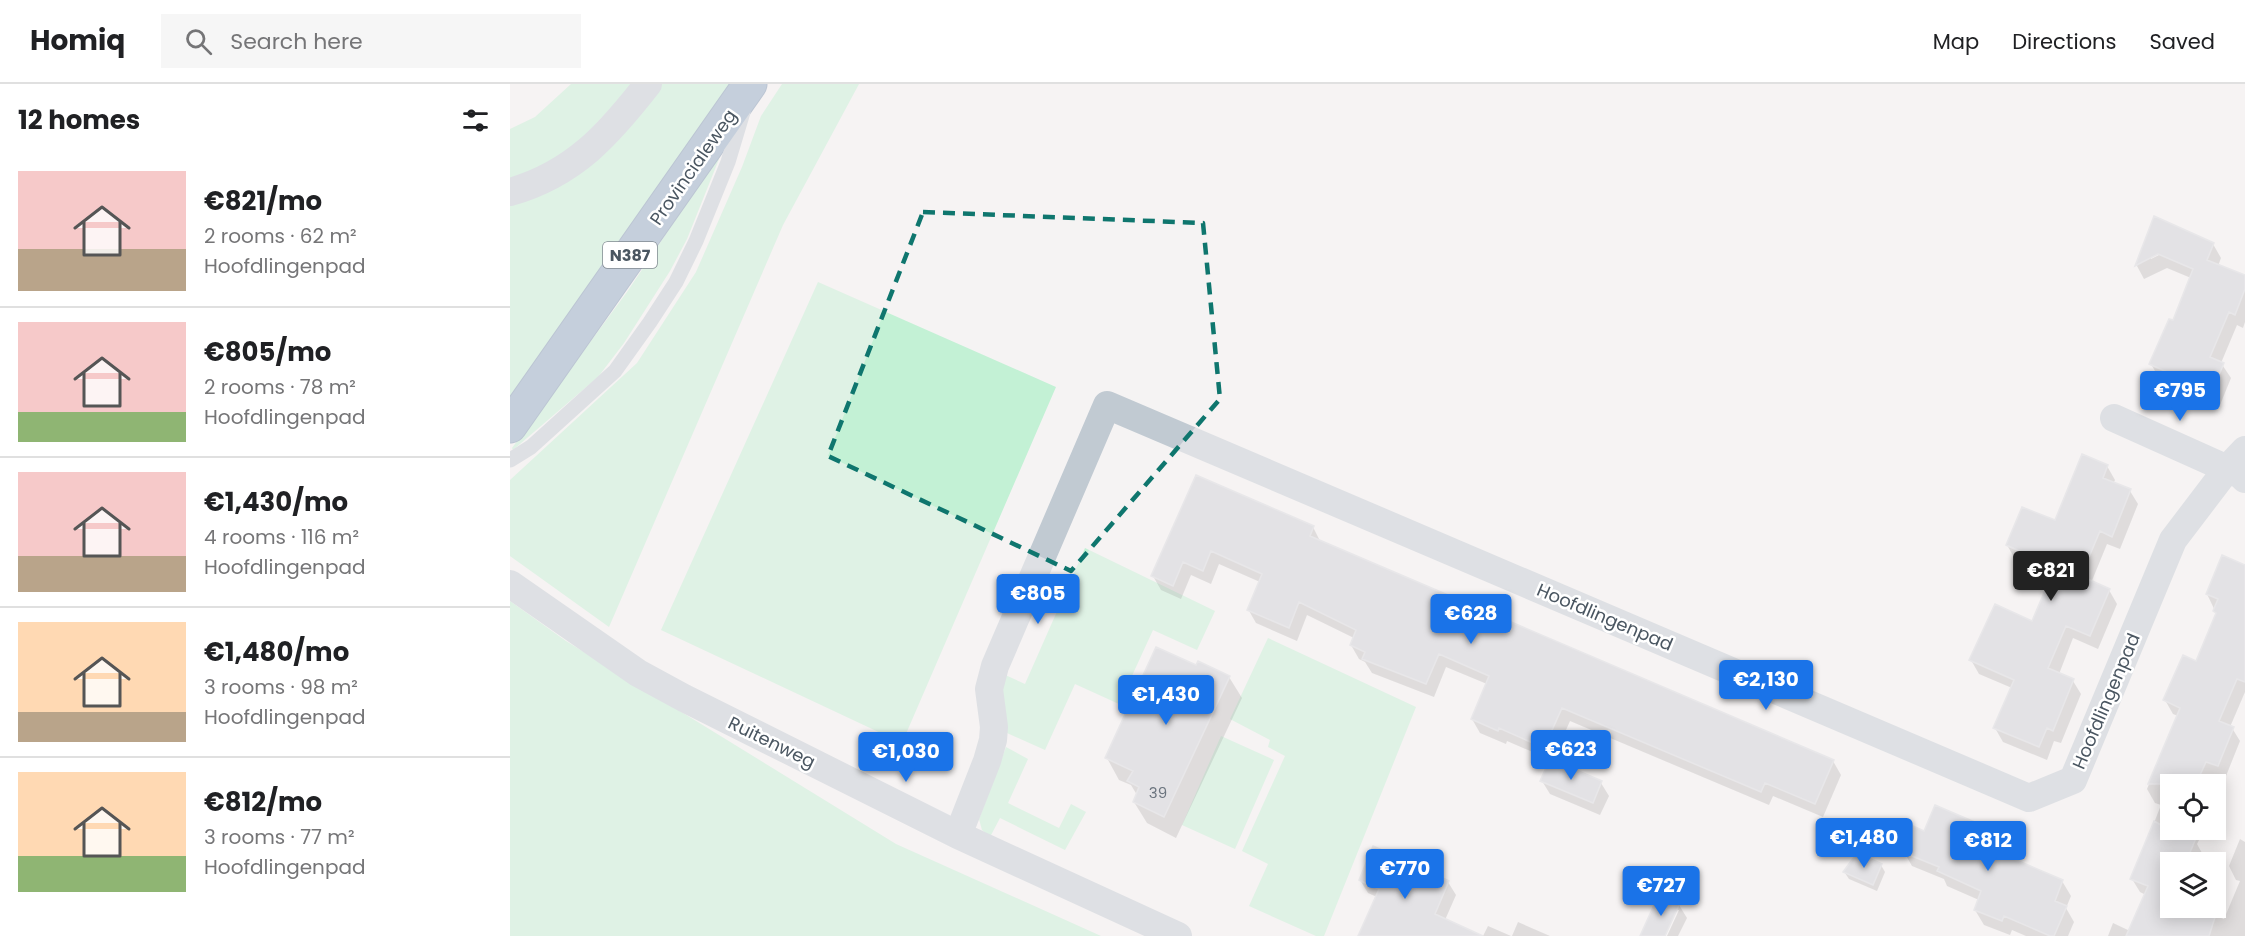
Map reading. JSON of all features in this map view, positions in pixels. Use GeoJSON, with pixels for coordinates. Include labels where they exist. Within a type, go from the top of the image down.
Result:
{"type":"FeatureCollection","features":[{"type":"Feature","properties":{"kind":"highway","name":"Provincialeweg"},"geometry":{"type":"LineString","coordinates":[[510,426],[751,84]]}},
{"type":"Feature","properties":{"kind":"street"},"geometry":{"type":"LineString","coordinates":[[510,192],[555,174],[589,152],[648,84]]}},
{"type":"Feature","properties":{"kind":"street","name":"Hoofdlingenpad"},"geometry":{"type":"LineString","coordinates":[[958,834],[993,740],[994,727],[989,689],[995,666],[1107,405],[2029,798],[2073,780],[2173,540],[2239,466],[2114,418]]}},
{"type":"Feature","properties":{"kind":"street","name":"Ruitenweg"},"geometry":{"type":"LineString","coordinates":[[510,584],[638,674],[958,834],[1178,936]]}},
{"type":"Feature","properties":{"kind":"lane"},"geometry":{"type":"LineString","coordinates":[[510,460],[531,447],[615,371],[676,282],[696,241],[728,162],[751,84]]}},
{"type":"Feature","properties":{"kind":"highlighted area"},"geometry":{"type":"Polygon","coordinates":[[[923,212],[1203,223],[1220,399],[1071,571],[828,456],[923,212]]]}},
{"type":"Feature","properties":{"kind":"green space"},"geometry":{"type":"Polygon","coordinates":[[[571,84],[634,84],[566,155],[510,180],[510,129],[535,117],[571,84]]]}},
{"type":"Feature","properties":{"kind":"green space"},"geometry":{"type":"Polygon","coordinates":[[[662,84],[730,84],[510,400],[510,203],[646,105],[662,84]]]}},
{"type":"Feature","properties":{"kind":"green space"},"geometry":{"type":"Polygon","coordinates":[[[782,84],[859,84],[783,225],[609,627],[510,556],[510,480],[637,363],[696,272],[742,167],[761,116],[782,84]]]}},
{"type":"Feature","properties":{"kind":"green space"},"geometry":{"type":"Polygon","coordinates":[[[717,158],[719,159],[687,239],[670,271],[624,343],[598,377],[513,450],[512,448],[627,292],[717,158]]]}},
{"type":"Feature","properties":{"kind":"green space"},"geometry":{"type":"Polygon","coordinates":[[[818,282],[1056,387],[902,743],[661,630],[818,282]]]}},
{"type":"Feature","properties":{"kind":"green space"},"geometry":{"type":"Polygon","coordinates":[[[1085,548],[1215,611],[1197,650],[1153,630],[1119,704],[1075,684],[1045,750],[1007,733],[1000,698],[1003,674],[1025,684],[1085,548]]]}},
{"type":"Feature","properties":{"kind":"green space"},"geometry":{"type":"Polygon","coordinates":[[[510,601],[566,641],[896,844],[1101,936],[510,936],[510,601]]]}},
{"type":"Feature","properties":{"kind":"green space"},"geometry":{"type":"Polygon","coordinates":[[[1268,638],[1416,707],[1324,936],[1316,936],[1249,906],[1268,864],[1242,851],[1285,756],[1268,747],[1270,740],[1230,719],[1268,638]]]}},
{"type":"Feature","properties":{"kind":"green space"},"geometry":{"type":"Polygon","coordinates":[[[1221,736],[1274,760],[1235,849],[1182,825],[1221,736]]]}},
{"type":"Feature","properties":{"kind":"green space"},"geometry":{"type":"Polygon","coordinates":[[[1006,747],[1028,759],[1008,803],[1059,828],[1071,804],[1086,812],[1065,850],[1000,818],[990,837],[982,830],[979,819],[1006,747]]]}},
{"type":"Feature","properties":{"kind":"building"},"geometry":{"type":"Polygon","coordinates":[[[2154,216],[2214,243],[2207,260],[2245,275],[2245,289],[2235,315],[2229,312],[2210,357],[2224,363],[2212,392],[2149,364],[2169,319],[2173,320],[2193,269],[2158,254],[2135,266],[2154,216]]]}},
{"type":"Feature","properties":{"kind":"building"},"geometry":{"type":"Polygon","coordinates":[[[2082,454],[2108,465],[2103,478],[2131,489],[2112,537],[2100,531],[2081,576],[2110,589],[2090,636],[2066,626],[2048,668],[2074,679],[2053,731],[2047,728],[2039,747],[1993,728],[2014,680],[1969,660],[1995,604],[2032,621],[2055,567],[2006,545],[2022,507],[2055,520],[2082,454]]]}},
{"type":"Feature","properties":{"kind":"building"},"geometry":{"type":"Polygon","coordinates":[[[1196,475],[1314,526],[1310,536],[1834,760],[1815,804],[1765,783],[1761,792],[1562,708],[1544,748],[1499,728],[1498,731],[1471,719],[1489,676],[1439,654],[1426,684],[1362,659],[1365,652],[1350,645],[1356,630],[1299,602],[1289,628],[1247,610],[1262,574],[1211,551],[1203,571],[1183,562],[1173,586],[1151,576],[1196,475]]]}},
{"type":"Feature","properties":{"kind":"building"},"geometry":{"type":"Polygon","coordinates":[[[2222,555],[2245,565],[2245,682],[2237,679],[2219,721],[2234,727],[2218,766],[2206,762],[2201,774],[2160,774],[2160,784],[2148,784],[2180,708],[2163,700],[2183,655],[2196,661],[2216,613],[2213,611],[2218,599],[2206,594],[2222,555]]]}},
{"type":"Feature","properties":{"kind":"building"},"geometry":{"type":"Polygon","coordinates":[[[1156,647],[1196,665],[1198,661],[1230,676],[1164,817],[1133,802],[1139,787],[1127,781],[1133,771],[1105,758],[1156,647]]]}},
{"type":"Feature","properties":{"kind":"building"},"geometry":{"type":"Polygon","coordinates":[[[1550,759],[1602,781],[1593,803],[1540,781],[1550,759]]]}},
{"type":"Feature","properties":{"kind":"building"},"geometry":{"type":"Polygon","coordinates":[[[1935,805],[1986,827],[1979,844],[2063,880],[2055,901],[2067,906],[2054,936],[2004,916],[2002,921],[1974,910],[1981,891],[1937,871],[1939,867],[1902,852],[1913,826],[1924,831],[1935,805]]]}},
{"type":"Feature","properties":{"kind":"building"},"geometry":{"type":"Polygon","coordinates":[[[2154,821],[2160,824],[2160,840],[2195,840],[2190,852],[2160,852],[2160,918],[2215,918],[2209,936],[2126,936],[2148,886],[2130,879],[2154,821]]]}},
{"type":"Feature","properties":{"kind":"building"},"geometry":{"type":"Polygon","coordinates":[[[1373,846],[1449,881],[1435,914],[1483,936],[1358,936],[1379,889],[1359,880],[1373,846]]]}},
{"type":"Feature","properties":{"kind":"building"},"geometry":{"type":"Polygon","coordinates":[[[1857,853],[1882,864],[1873,885],[1843,872],[1857,853]]]}},
{"type":"Feature","properties":{"kind":"building"},"geometry":{"type":"Polygon","coordinates":[[[1659,894],[1680,903],[1665,936],[1640,936],[1659,894]]]}}]}
